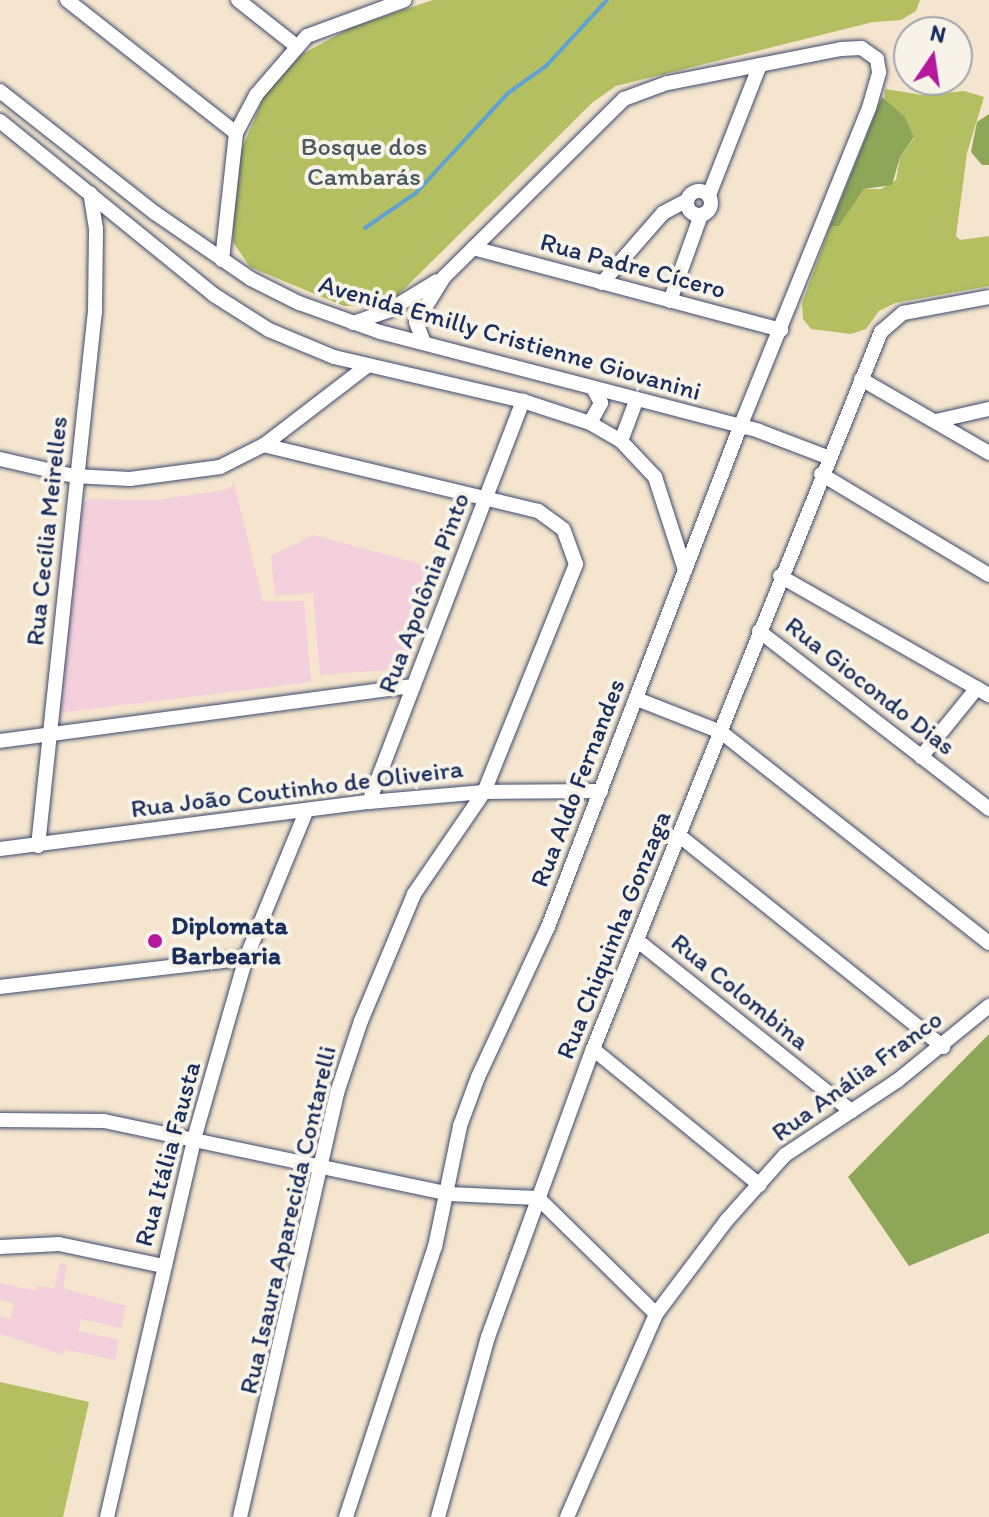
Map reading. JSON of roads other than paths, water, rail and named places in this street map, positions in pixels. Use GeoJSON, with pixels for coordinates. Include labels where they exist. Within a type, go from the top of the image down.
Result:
{"type":"FeatureCollection","features":[{"type":"Feature","properties":{"kind":"street"},"geometry":{"type":"LineString","coordinates":[[67,0],[236,133]]}},
{"type":"Feature","properties":{"kind":"street"},"geometry":{"type":"LineString","coordinates":[[238,0],[295,45]]}},
{"type":"Feature","properties":{"kind":"street"},"geometry":{"type":"LineString","coordinates":[[222,260],[236,133],[256,95],[295,45],[320,30],[404,0]]}},
{"type":"Feature","properties":{"kind":"street","name":"Rua Aldo Fernandes"},"geometry":{"type":"LineString","coordinates":[[346,1517],[449,1194],[460,1126],[478,1077],[548,927],[879,72],[877,59],[861,48],[760,65]]}},
{"type":"Feature","properties":{"kind":"street"},"geometry":{"type":"LineString","coordinates":[[670,301],[701,215],[711,207],[709,195],[760,65]]}},
{"type":"Feature","properties":{"kind":"street"},"geometry":{"type":"LineString","coordinates":[[424,343],[416,322],[444,277],[624,99],[667,83],[760,65]]}},
{"type":"Feature","properties":{"kind":"street","name":"Avenida Emilly Cristienne Giovanini"},"geometry":{"type":"LineString","coordinates":[[0,91],[222,260],[275,292],[353,323],[740,427],[827,457]]}},
{"type":"Feature","properties":{"kind":"street"},"geometry":{"type":"LineString","coordinates":[[0,121],[256,322],[322,353],[523,401],[590,423],[621,441],[655,477],[685,570]]}},
{"type":"Feature","properties":{"kind":"street"},"geometry":{"type":"LineString","coordinates":[[51,162],[69,142]]}},
{"type":"Feature","properties":{"kind":"street"},"geometry":{"type":"LineString","coordinates":[[75,181],[81,163],[91,162]]}},
{"type":"Feature","properties":{"kind":"street"},"geometry":{"type":"LineString","coordinates":[[602,283],[663,213],[698,190],[709,195]]}},
{"type":"Feature","properties":{"kind":"street","name":"Rua Cecília Meirelles"},"geometry":{"type":"LineString","coordinates":[[38,846],[52,735],[74,476],[95,311],[96,221],[90,193]]}},
{"type":"Feature","properties":{"kind":"street"},"geometry":{"type":"LineString","coordinates":[[687,200],[690,211],[701,215]]}},
{"type":"Feature","properties":{"kind":"street"},"geometry":{"type":"LineString","coordinates":[[96,221],[108,208]]}},
{"type":"Feature","properties":{"kind":"street","name":"Rua Padre Cícero"},"geometry":{"type":"LineString","coordinates":[[473,248],[781,330]]}},
{"type":"Feature","properties":{"kind":"street"},"geometry":{"type":"LineString","coordinates":[[353,323],[388,311],[444,277]]}},
{"type":"Feature","properties":{"kind":"street","name":"Rua Chiquinha Gonzaga"},"geometry":{"type":"LineString","coordinates":[[438,1517],[464,1411],[593,1049],[681,837],[827,457],[881,332],[893,317],[989,297]]}},
{"type":"Feature","properties":{"kind":"street"},"geometry":{"type":"LineString","coordinates":[[0,459],[74,476],[173,476],[220,467],[264,445],[367,366]]}},
{"type":"Feature","properties":{"kind":"street"},"geometry":{"type":"LineString","coordinates":[[861,379],[989,453]]}},
{"type":"Feature","properties":{"kind":"street"},"geometry":{"type":"LineString","coordinates":[[590,423],[601,403],[594,390]]}},
{"type":"Feature","properties":{"kind":"street","name":"Rua Apolônia Pinto"},"geometry":{"type":"LineString","coordinates":[[369,802],[523,401]]}},
{"type":"Feature","properties":{"kind":"street"},"geometry":{"type":"LineString","coordinates":[[621,441],[636,401]]}},
{"type":"Feature","properties":{"kind":"street"},"geometry":{"type":"LineString","coordinates":[[936,421],[989,409]]}},
{"type":"Feature","properties":{"kind":"street","name":"Rua Isaura Aparecida Contarelli"},"geometry":{"type":"LineString","coordinates":[[240,1517],[337,1093],[361,1021],[408,909],[484,792],[576,564],[570,538],[552,519],[487,498],[264,445]]}},
{"type":"Feature","properties":{"kind":"street"},"geometry":{"type":"LineString","coordinates":[[821,474],[989,575]]}},
{"type":"Feature","properties":{"kind":"street"},"geometry":{"type":"LineString","coordinates":[[780,576],[983,691],[921,757]]}},
{"type":"Feature","properties":{"kind":"street","name":"Rua Giocondo Dias"},"geometry":{"type":"LineString","coordinates":[[759,631],[989,809]]}},
{"type":"Feature","properties":{"kind":"street"},"geometry":{"type":"LineString","coordinates":[[0,741],[413,686]]}},
{"type":"Feature","properties":{"kind":"street"},"geometry":{"type":"LineString","coordinates":[[637,699],[721,732],[989,943]]}},
{"type":"Feature","properties":{"kind":"street","name":"Rua João Coutinho de Oliveira"},"geometry":{"type":"LineString","coordinates":[[0,849],[369,802],[484,792],[601,791]]}},
{"type":"Feature","properties":{"kind":"street","name":"Rua Itália Fausta"},"geometry":{"type":"LineString","coordinates":[[107,1517],[194,1139],[246,958],[306,812]]}},
{"type":"Feature","properties":{"kind":"street"},"geometry":{"type":"LineString","coordinates":[[681,837],[943,1047]]}},
{"type":"Feature","properties":{"kind":"street","name":"Rua Colombina"},"geometry":{"type":"LineString","coordinates":[[638,941],[851,1111]]}},
{"type":"Feature","properties":{"kind":"street"},"geometry":{"type":"LineString","coordinates":[[0,987],[246,958]]}},
{"type":"Feature","properties":{"kind":"street","name":"Rua Anália Franco"},"geometry":{"type":"LineString","coordinates":[[567,1517],[656,1314],[760,1185],[785,1155],[943,1047],[989,1006]]}},
{"type":"Feature","properties":{"kind":"street"},"geometry":{"type":"LineString","coordinates":[[593,1049],[760,1185]]}},
{"type":"Feature","properties":{"kind":"street"},"geometry":{"type":"LineString","coordinates":[[0,1120],[68,1117],[194,1139],[449,1194],[538,1198],[656,1314]]}},
{"type":"Feature","properties":{"kind":"street"},"geometry":{"type":"LineString","coordinates":[[0,1247],[59,1244],[163,1266]]}},
{"type":"Feature","properties":{"kind":"waterway"},"geometry":{"type":"LineString","coordinates":[[365,228],[416,193],[507,94],[547,65],[607,0]]}},
{"type":"Feature","properties":{"kind":"place","name":"Diplomata Barbearia"},"geometry":{"type":"Point","coordinates":[155,941]}},
{"type":"Feature","properties":{"kind":"park label","name":"Bosque dos Cambarás"},"geometry":{"type":"Point","coordinates":[364,162]}}]}
